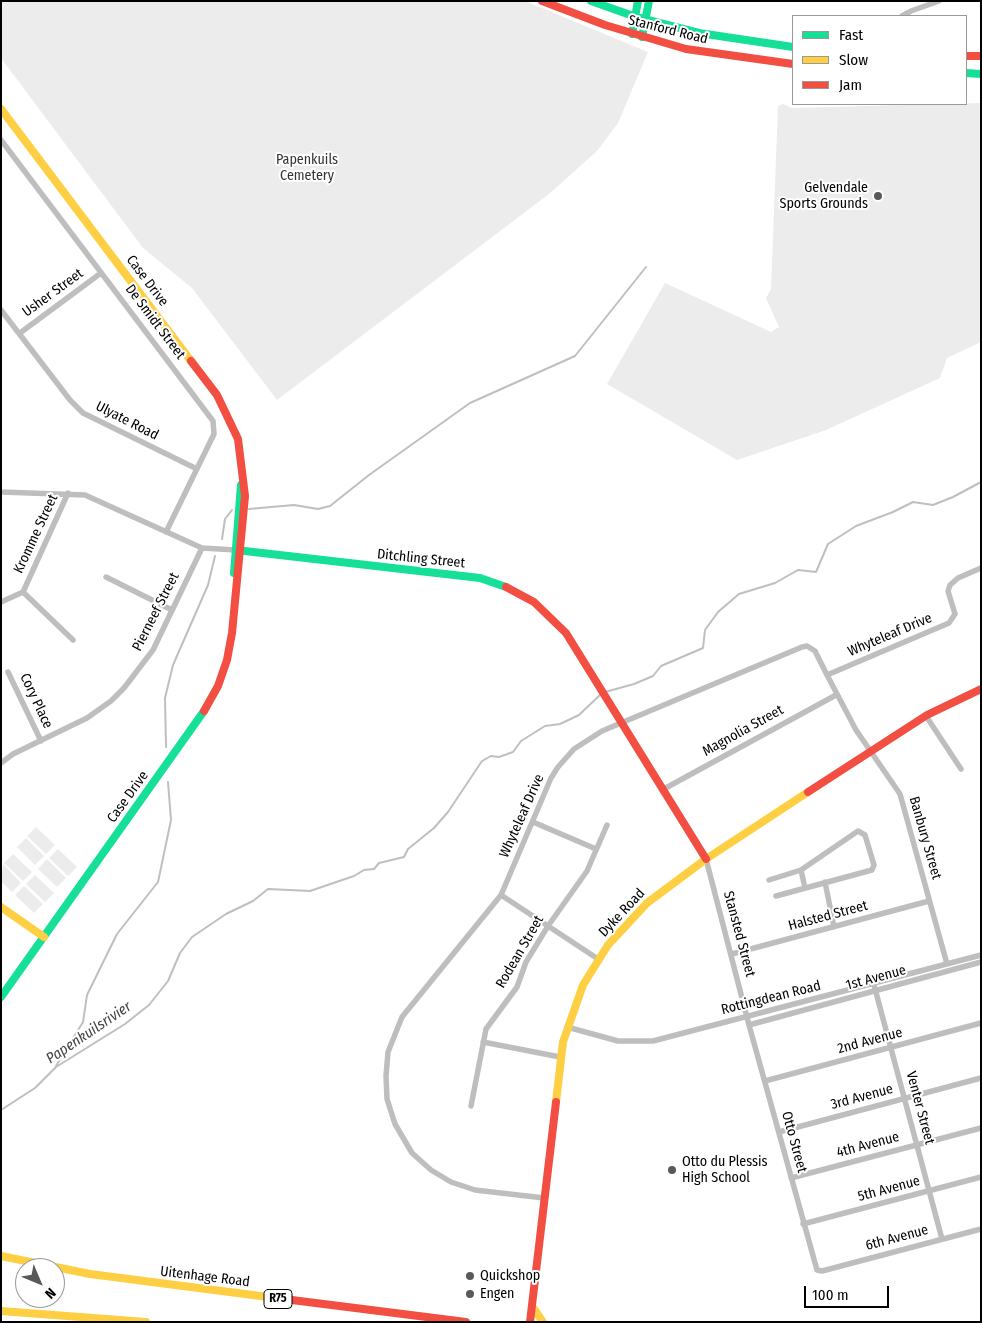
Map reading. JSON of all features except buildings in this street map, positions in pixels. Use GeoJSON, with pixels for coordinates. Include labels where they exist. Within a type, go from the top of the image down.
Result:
{"type":"FeatureCollection","features":[{"type":"Feature","properties":{"kind":"street","name":"Stanford Road"},"geometry":{"type":"LineString","coordinates":[[542,1],[632,34],[699,52],[792,64]]}},
{"type":"Feature","properties":{"kind":"street","name":"Stanford Road"},"geometry":{"type":"LineString","coordinates":[[591,1],[636,17],[735,40],[792,47]]}},
{"type":"Feature","properties":{"kind":"street"},"geometry":{"type":"LineString","coordinates":[[632,34],[638,1]]}},
{"type":"Feature","properties":{"kind":"street"},"geometry":{"type":"LineString","coordinates":[[642,37],[649,1]]}},
{"type":"Feature","properties":{"kind":"street"},"geometry":{"type":"LineString","coordinates":[[904,15],[911,10],[939,1]]}},
{"type":"Feature","properties":{"kind":"street"},"geometry":{"type":"LineString","coordinates":[[967,56],[981,56]]}},
{"type":"Feature","properties":{"kind":"street"},"geometry":{"type":"LineString","coordinates":[[967,73],[981,74]]}},
{"type":"Feature","properties":{"kind":"street","name":"Case Drive"},"geometry":{"type":"LineString","coordinates":[[1,109],[217,395],[228,414],[238,439],[245,504],[238,550],[232,632],[227,660],[218,686],[205,710],[1,997]]}},
{"type":"Feature","properties":{"kind":"street","name":"De Smidt Street"},"geometry":{"type":"LineString","coordinates":[[1,140],[210,415],[214,425],[214,434],[166,532]]}},
{"type":"Feature","properties":{"kind":"street","name":"Usher Street"},"geometry":{"type":"LineString","coordinates":[[20,333],[101,273]]}},
{"type":"Feature","properties":{"kind":"street","name":"Ulyate Road"},"geometry":{"type":"LineString","coordinates":[[1,310],[70,400],[83,413],[197,469]]}},
{"type":"Feature","properties":{"kind":"street","name":"Ditchling Street"},"geometry":{"type":"LineString","coordinates":[[1,492],[85,495],[202,548],[238,550],[480,578],[509,588],[534,602],[556,622],[573,645],[606,701],[706,859]]}},
{"type":"Feature","properties":{"kind":"street","name":"Kromme Street"},"geometry":{"type":"LineString","coordinates":[[1,602],[23,592],[68,493]]}},
{"type":"Feature","properties":{"kind":"street","name":"Pierneef Street"},"geometry":{"type":"LineString","coordinates":[[1,763],[96,712],[124,688],[153,650],[202,548]]}},
{"type":"Feature","properties":{"kind":"street","name":"Whyteleaf Drive"},"geometry":{"type":"LineString","coordinates":[[544,1198],[475,1190],[451,1182],[431,1170],[412,1153],[403,1140],[387,1099],[386,1076],[388,1052],[402,1018],[501,895],[552,778],[566,758],[584,742],[620,723],[804,646],[815,650],[827,675],[952,621],[955,614],[948,592],[950,584],[958,578],[981,568]]}},
{"type":"Feature","properties":{"kind":"street"},"geometry":{"type":"LineString","coordinates":[[106,576],[172,610]]}},
{"type":"Feature","properties":{"kind":"street"},"geometry":{"type":"LineString","coordinates":[[23,592],[73,640]]}},
{"type":"Feature","properties":{"kind":"street","name":"Cory Place"},"geometry":{"type":"LineString","coordinates":[[8,672],[41,741]]}},
{"type":"Feature","properties":{"kind":"street","name":"Banbury Street"},"geometry":{"type":"LineString","coordinates":[[827,675],[856,730],[897,787],[903,801],[947,964]]}},
{"type":"Feature","properties":{"kind":"street","name":"Dyke Road"},"geometry":{"type":"LineString","coordinates":[[530,1322],[560,1057],[567,1027],[579,996],[598,959],[618,932],[647,903],[706,859],[926,716],[981,690]]}},
{"type":"Feature","properties":{"kind":"street","name":"Magnolia Street"},"geometry":{"type":"LineString","coordinates":[[662,790],[836,694]]}},
{"type":"Feature","properties":{"kind":"street"},"geometry":{"type":"LineString","coordinates":[[926,716],[961,768]]}},
{"type":"Feature","properties":{"kind":"street"},"geometry":{"type":"LineString","coordinates":[[533,822],[596,848]]}},
{"type":"Feature","properties":{"kind":"street","name":"Rodean Street"},"geometry":{"type":"LineString","coordinates":[[471,1106],[483,1042],[489,1022],[517,987],[526,962],[548,926],[587,871],[607,824]]}},
{"type":"Feature","properties":{"kind":"street"},"geometry":{"type":"LineString","coordinates":[[769,880],[801,870],[856,832],[863,833],[873,869],[776,896]]}},
{"type":"Feature","properties":{"kind":"street","name":"Stansted Street"},"geometry":{"type":"LineString","coordinates":[[706,859],[747,1017]]}},
{"type":"Feature","properties":{"kind":"street"},"geometry":{"type":"LineString","coordinates":[[801,870],[805,888]]}},
{"type":"Feature","properties":{"kind":"street"},"geometry":{"type":"LineString","coordinates":[[825,882],[834,927]]}},
{"type":"Feature","properties":{"kind":"street"},"geometry":{"type":"LineString","coordinates":[[501,895],[598,959]]}},
{"type":"Feature","properties":{"kind":"street","name":"Halsted Street"},"geometry":{"type":"LineString","coordinates":[[732,954],[929,901]]}},
{"type":"Feature","properties":{"kind":"street"},"geometry":{"type":"LineString","coordinates":[[1,906],[44,936]]}},
{"type":"Feature","properties":{"kind":"street","name":"Rottingdean Road"},"geometry":{"type":"LineString","coordinates":[[567,1027],[618,1041],[639,1042],[662,1039],[747,1017],[875,988],[947,964],[981,955]]}},
{"type":"Feature","properties":{"kind":"street","name":"1st Avenue"},"geometry":{"type":"LineString","coordinates":[[749,1025],[875,988],[981,962]]}},
{"type":"Feature","properties":{"kind":"street","name":"Venter Street"},"geometry":{"type":"LineString","coordinates":[[875,988],[942,1239]]}},
{"type":"Feature","properties":{"kind":"street","name":"Otto Street"},"geometry":{"type":"LineString","coordinates":[[747,1017],[803,1224],[816,1269],[820,1272]]}},
{"type":"Feature","properties":{"kind":"street","name":"2nd Avenue"},"geometry":{"type":"LineString","coordinates":[[765,1081],[981,1023]]}},
{"type":"Feature","properties":{"kind":"street"},"geometry":{"type":"LineString","coordinates":[[483,1042],[560,1057]]}},
{"type":"Feature","properties":{"kind":"street","name":"3rd Avenue"},"geometry":{"type":"LineString","coordinates":[[779,1132],[981,1078]]}},
{"type":"Feature","properties":{"kind":"street","name":"4th Avenue"},"geometry":{"type":"LineString","coordinates":[[791,1178],[981,1128]]}},
{"type":"Feature","properties":{"kind":"street","name":"5th Avenue"},"geometry":{"type":"LineString","coordinates":[[803,1224],[981,1177]]}},
{"type":"Feature","properties":{"kind":"street","name":"6th Avenue"},"geometry":{"type":"LineString","coordinates":[[820,1272],[981,1229]]}},
{"type":"Feature","properties":{"kind":"street","name":"Uitenhage Road"},"geometry":{"type":"LineString","coordinates":[[1,1256],[90,1274],[466,1322]]}},
{"type":"Feature","properties":{"kind":"street"},"geometry":{"type":"LineString","coordinates":[[532,1306],[543,1322]]}},
{"type":"Feature","properties":{"kind":"street"},"geometry":{"type":"LineString","coordinates":[[1,1312],[146,1322]]}},
{"type":"Feature","properties":{"kind":"green space","name":"Papenkuils Cemetery"},"geometry":{"type":"Polygon","coordinates":[[[1,1],[525,1],[648,52],[618,123],[597,151],[549,194],[277,400],[192,288],[143,248],[1,58],[1,1]]]}},
{"type":"Feature","properties":{"kind":"green space","name":"Gelvendale Sports Grounds"},"geometry":{"type":"Polygon","coordinates":[[[967,103],[981,103],[981,342],[947,358],[940,378],[826,430],[737,460],[607,384],[665,283],[771,332],[779,327],[766,298],[771,289],[778,106],[783,104],[792,108],[967,105],[967,103]]]}},
{"type":"Feature","properties":{"kind":"green space"},"geometry":{"type":"Polygon","coordinates":[[[36,827],[55,845],[46,854],[27,836],[36,827]]]}},
{"type":"Feature","properties":{"kind":"green space"},"geometry":{"type":"Polygon","coordinates":[[[26,838],[44,856],[35,865],[17,847],[26,838]]]}},
{"type":"Feature","properties":{"kind":"green space"},"geometry":{"type":"Polygon","coordinates":[[[58,849],[77,867],[68,876],[49,858],[58,849]]]}},
{"type":"Feature","properties":{"kind":"green space"},"geometry":{"type":"Polygon","coordinates":[[[13,854],[32,872],[23,881],[4,863],[13,854]]]}},
{"type":"Feature","properties":{"kind":"green space"},"geometry":{"type":"Polygon","coordinates":[[[47,859],[66,878],[57,887],[38,869],[47,859]]]}},
{"type":"Feature","properties":{"kind":"green space"},"geometry":{"type":"Polygon","coordinates":[[[3,864],[21,883],[12,892],[1,881],[3,864]]]}},
{"type":"Feature","properties":{"kind":"green space"},"geometry":{"type":"Polygon","coordinates":[[[35,875],[54,893],[45,902],[26,884],[35,875]]]}},
{"type":"Feature","properties":{"kind":"green space"},"geometry":{"type":"Polygon","coordinates":[[[24,886],[43,904],[34,913],[15,895],[24,886]]]}},
{"type":"Feature","properties":{"kind":"waterway"},"geometry":{"type":"LineString","coordinates":[[249,509],[294,505],[318,509],[330,506],[369,475],[470,403],[575,356],[646,267]]}},
{"type":"Feature","properties":{"kind":"waterway","name":"Papenkuilsrivier"},"geometry":{"type":"LineString","coordinates":[[605,692],[634,684],[653,676],[661,666],[703,648],[705,630],[718,612],[739,594],[775,583],[798,570],[816,572],[828,544],[856,526],[913,502],[933,505],[981,482]]}},
{"type":"Feature","properties":{"kind":"waterway"},"geometry":{"type":"LineString","coordinates":[[222,539],[225,519],[232,510]]}},
{"type":"Feature","properties":{"kind":"waterway"},"geometry":{"type":"LineString","coordinates":[[166,747],[165,698],[173,665],[208,585],[215,556]]}},
{"type":"Feature","properties":{"kind":"waterway","name":"Papenkuilsrivier"},"geometry":{"type":"LineString","coordinates":[[1,1110],[35,1088],[56,1067],[125,1024],[149,1005],[168,981],[180,953],[192,937],[226,914],[253,901],[268,889],[310,891],[354,876],[364,870],[374,869],[379,863],[404,857],[408,849],[434,828],[448,812],[482,761],[491,756],[499,757],[513,752],[521,741],[545,726],[560,724],[579,715],[601,694]]}},
{"type":"Feature","properties":{"kind":"waterway"},"geometry":{"type":"LineString","coordinates":[[56,1066],[83,1022],[87,995],[117,934],[158,882],[171,820],[168,782]]}},
{"type":"Feature","properties":{"kind":"traffic: fast"},"geometry":{"type":"LineString","coordinates":[[591,1],[636,17],[699,33],[792,47]]}},
{"type":"Feature","properties":{"kind":"traffic: fast"},"geometry":{"type":"LineString","coordinates":[[632,34],[638,1]]}},
{"type":"Feature","properties":{"kind":"traffic: fast"},"geometry":{"type":"LineString","coordinates":[[642,37],[649,1]]}},
{"type":"Feature","properties":{"kind":"traffic: fast"},"geometry":{"type":"LineString","coordinates":[[967,73],[981,74]]}},
{"type":"Feature","properties":{"kind":"traffic: fast"},"geometry":{"type":"LineString","coordinates":[[234,573],[241,485]]}},
{"type":"Feature","properties":{"kind":"traffic: fast"},"geometry":{"type":"LineString","coordinates":[[236,550],[480,578],[506,587]]}},
{"type":"Feature","properties":{"kind":"traffic: fast"},"geometry":{"type":"LineString","coordinates":[[1,997],[204,711]]}},
{"type":"Feature","properties":{"kind":"traffic: slow"},"geometry":{"type":"LineString","coordinates":[[1,109],[191,361]]}},
{"type":"Feature","properties":{"kind":"traffic: slow"},"geometry":{"type":"LineString","coordinates":[[556,1102],[563,1042],[583,985],[608,945],[647,903],[706,859],[808,792]]}},
{"type":"Feature","properties":{"kind":"traffic: slow"},"geometry":{"type":"LineString","coordinates":[[1,907],[44,937]]}},
{"type":"Feature","properties":{"kind":"traffic: slow"},"geometry":{"type":"LineString","coordinates":[[1,1256],[90,1274],[276,1298]]}},
{"type":"Feature","properties":{"kind":"traffic: slow"},"geometry":{"type":"LineString","coordinates":[[532,1306],[543,1322]]}},
{"type":"Feature","properties":{"kind":"traffic: slow"},"geometry":{"type":"LineString","coordinates":[[1,1311],[146,1322]]}},
{"type":"Feature","properties":{"kind":"traffic: jam"},"geometry":{"type":"LineString","coordinates":[[542,1],[605,25],[686,49],[792,64]]}},
{"type":"Feature","properties":{"kind":"traffic: jam"},"geometry":{"type":"LineString","coordinates":[[967,56],[981,56]]}},
{"type":"Feature","properties":{"kind":"traffic: jam"},"geometry":{"type":"LineString","coordinates":[[191,361],[217,395],[238,439],[245,496],[232,633],[227,660],[218,686],[204,711]]}},
{"type":"Feature","properties":{"kind":"traffic: jam"},"geometry":{"type":"LineString","coordinates":[[506,587],[534,602],[566,633],[706,859]]}},
{"type":"Feature","properties":{"kind":"traffic: jam"},"geometry":{"type":"LineString","coordinates":[[808,792],[927,715],[981,689]]}},
{"type":"Feature","properties":{"kind":"traffic: jam"},"geometry":{"type":"LineString","coordinates":[[530,1322],[556,1102]]}},
{"type":"Feature","properties":{"kind":"traffic: jam"},"geometry":{"type":"LineString","coordinates":[[276,1298],[466,1322]]}},
{"type":"Feature","properties":{"kind":"place","name":"Gelvendale Sports Grounds"},"geometry":{"type":"Point","coordinates":[878,196]}},
{"type":"Feature","properties":{"kind":"place","name":"Otto du Plessis High School"},"geometry":{"type":"Point","coordinates":[672,1170]}},
{"type":"Feature","properties":{"kind":"place","name":"Quickshop"},"geometry":{"type":"Point","coordinates":[470,1276]}},
{"type":"Feature","properties":{"kind":"place","name":"Engen"},"geometry":{"type":"Point","coordinates":[470,1294]}}]}
